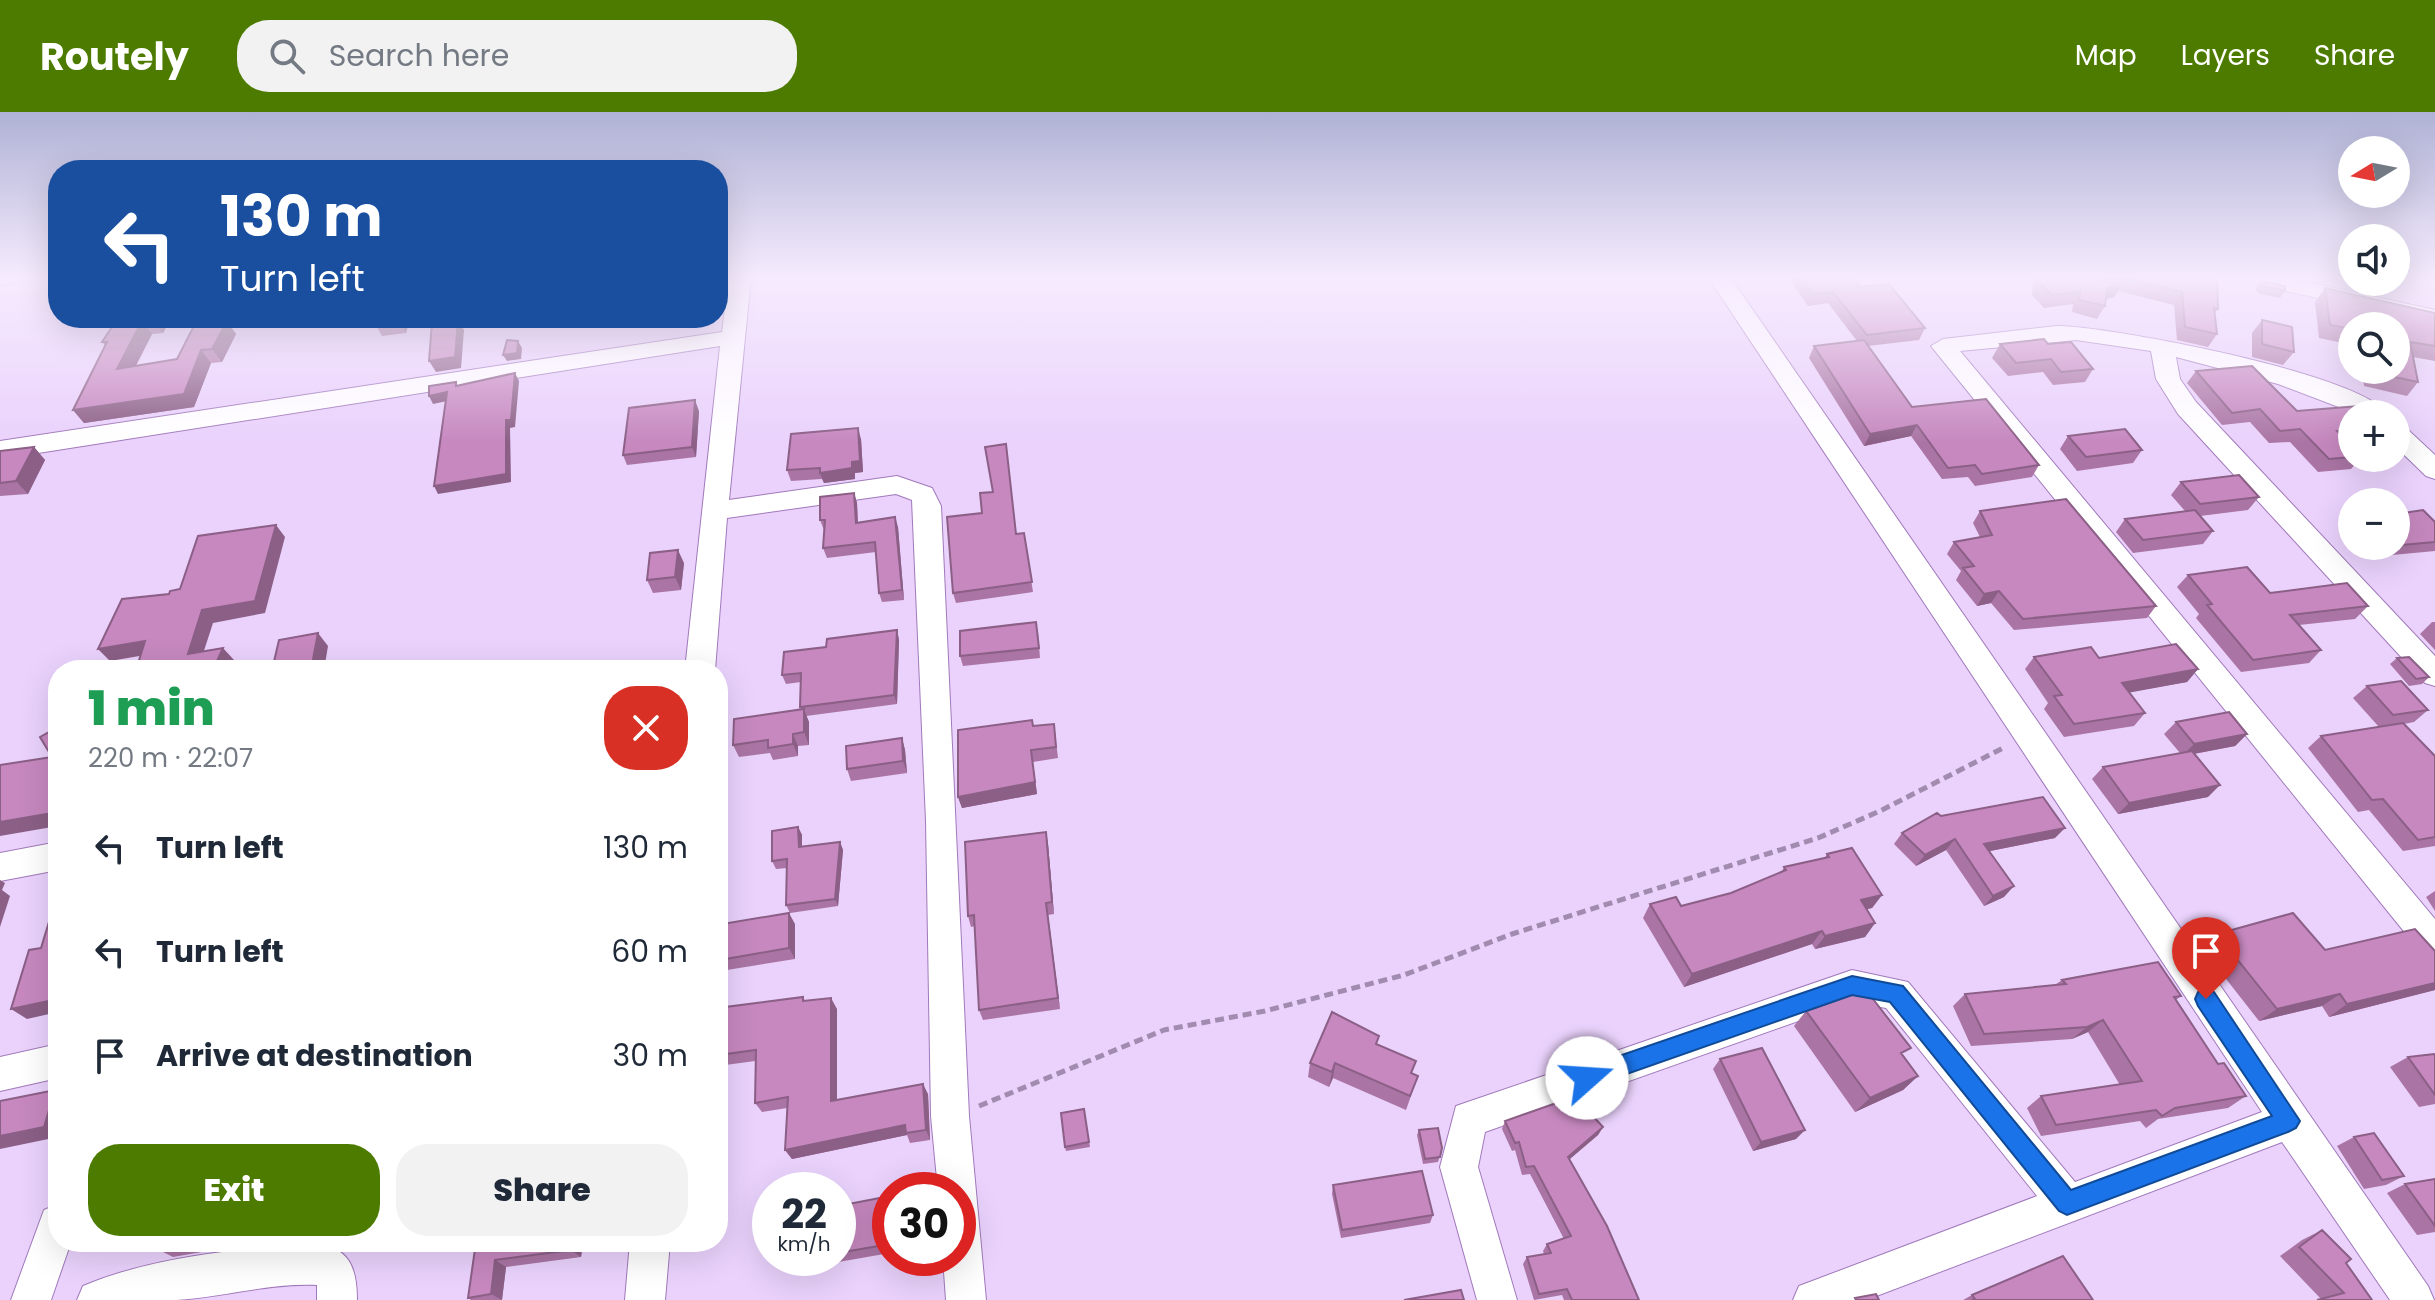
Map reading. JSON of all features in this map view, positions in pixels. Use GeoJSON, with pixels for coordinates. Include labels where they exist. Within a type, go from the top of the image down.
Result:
{"type":"FeatureCollection","features":[{"type":"Feature","properties":{"kind":"street"},"geometry":{"type":"LineString","coordinates":[[701,660],[734,332]]}},
{"type":"Feature","properties":{"kind":"street"},"geometry":{"type":"LineString","coordinates":[[1757,332],[2288,1121],[2414,1300]]}},
{"type":"Feature","properties":{"kind":"street"},"geometry":{"type":"LineString","coordinates":[[2347,400],[2329,391],[2162,347],[2096,334],[1943,346],[2435,944]]}},
{"type":"Feature","properties":{"kind":"street"},"geometry":{"type":"LineString","coordinates":[[0,450],[734,337]]}},
{"type":"Feature","properties":{"kind":"street"},"geometry":{"type":"LineString","coordinates":[[2162,347],[2168,379],[2187,408],[2435,675]]}},
{"type":"Feature","properties":{"kind":"street"},"geometry":{"type":"LineString","coordinates":[[2410,446],[2435,470]]}},
{"type":"Feature","properties":{"kind":"street"},"geometry":{"type":"LineString","coordinates":[[714,511],[897,485],[923,494],[928,506],[942,821],[950,1116],[955,1172]]}},
{"type":"Feature","properties":{"kind":"street"},"geometry":{"type":"LineString","coordinates":[[0,867],[48,858]]}},
{"type":"Feature","properties":{"kind":"street"},"geometry":{"type":"LineString","coordinates":[[1497,1300],[1459,1167],[1469,1119],[1852,986],[1896,993],[2067,1203]]}},
{"type":"Feature","properties":{"kind":"street"},"geometry":{"type":"LineString","coordinates":[[0,1074],[48,1063]]}},
{"type":"Feature","properties":{"kind":"street"},"geometry":{"type":"LineString","coordinates":[[1813,1300],[2288,1121]]}},
{"type":"Feature","properties":{"kind":"street"},"geometry":{"type":"LineString","coordinates":[[31,1300],[48,1252]]}},
{"type":"Feature","properties":{"kind":"street"},"geometry":{"type":"LineString","coordinates":[[645,1300],[649,1252]]}},
{"type":"Feature","properties":{"kind":"street"},"geometry":{"type":"LineString","coordinates":[[97,1300],[251,1270],[312,1264],[330,1266],[337,1276],[337,1300]]}},
{"type":"Feature","properties":{"kind":"street"},"geometry":{"type":"LineString","coordinates":[[964,1276],[966,1300]]}},
{"type":"Feature","properties":{"kind":"path"},"geometry":{"type":"LineString","coordinates":[[950,1116],[1164,1030],[1265,1011],[1404,975],[1512,934],[1806,842],[1880,811],[2030,734]]}},
{"type":"Feature","properties":{"kind":"building"},"geometry":{"type":"Polygon","coordinates":[[[108,332],[136,332],[117,369],[177,359],[191,332],[221,332],[212,349],[201,350],[184,394],[73,410],[107,342],[102,342],[108,332]]]}},
{"type":"Feature","properties":{"kind":"building"},"geometry":{"type":"Polygon","coordinates":[[[431,332],[457,332],[455,357],[429,361],[431,332]]]}},
{"type":"Feature","properties":{"kind":"building"},"geometry":{"type":"Polygon","coordinates":[[[2262,332],[2292,332],[2294,352],[2262,344],[2262,332]]]}},
{"type":"Feature","properties":{"kind":"building"},"geometry":{"type":"Polygon","coordinates":[[[2410,332],[2435,332],[2435,346],[2410,342],[2410,332]]]}},
{"type":"Feature","properties":{"kind":"building"},"geometry":{"type":"Polygon","coordinates":[[[2044,339],[2048,344],[2071,342],[2093,369],[2061,372],[2051,359],[2016,363],[2000,344],[2044,339]]]}},
{"type":"Feature","properties":{"kind":"building"},"geometry":{"type":"Polygon","coordinates":[[[507,340],[518,341],[517,353],[503,355],[507,340]]]}},
{"type":"Feature","properties":{"kind":"building"},"geometry":{"type":"Polygon","coordinates":[[[1864,340],[1912,407],[1986,399],[2039,465],[1982,474],[1975,465],[1948,468],[1917,425],[1870,434],[1814,346],[1864,340]]]}},
{"type":"Feature","properties":{"kind":"building"},"geometry":{"type":"Polygon","coordinates":[[[2410,342],[2418,382],[2410,380],[2410,342]]]}},
{"type":"Feature","properties":{"kind":"building"},"geometry":{"type":"Polygon","coordinates":[[[2252,366],[2297,411],[2338,408],[2338,458],[2329,459],[2300,429],[2280,431],[2260,409],[2232,413],[2196,371],[2252,366]]]}},
{"type":"Feature","properties":{"kind":"building"},"geometry":{"type":"Polygon","coordinates":[[[515,373],[511,420],[506,420],[506,474],[434,486],[447,392],[429,396],[429,386],[456,382],[456,386],[515,373]]]}},
{"type":"Feature","properties":{"kind":"building"},"geometry":{"type":"Polygon","coordinates":[[[695,400],[692,447],[623,455],[629,408],[695,400]]]}},
{"type":"Feature","properties":{"kind":"building"},"geometry":{"type":"Polygon","coordinates":[[[858,428],[860,461],[852,462],[852,468],[820,473],[820,468],[787,470],[791,434],[858,428]]]}},
{"type":"Feature","properties":{"kind":"building"},"geometry":{"type":"Polygon","coordinates":[[[2125,429],[2142,450],[2086,457],[2068,436],[2125,429]]]}},
{"type":"Feature","properties":{"kind":"building"},"geometry":{"type":"Polygon","coordinates":[[[1006,444],[1016,534],[1024,533],[1032,582],[953,593],[947,517],[982,513],[980,493],[993,492],[985,447],[1006,444]]]}},
{"type":"Feature","properties":{"kind":"building"},"geometry":{"type":"Polygon","coordinates":[[[34,447],[16,481],[0,483],[0,451],[34,447]]]}},
{"type":"Feature","properties":{"kind":"building"},"geometry":{"type":"Polygon","coordinates":[[[2239,475],[2259,497],[2200,504],[2181,482],[2239,475]]]}},
{"type":"Feature","properties":{"kind":"building"},"geometry":{"type":"Polygon","coordinates":[[[854,493],[856,523],[895,517],[902,590],[879,593],[875,542],[823,548],[825,520],[820,520],[820,497],[854,493]]]}},
{"type":"Feature","properties":{"kind":"building"},"geometry":{"type":"Polygon","coordinates":[[[2066,499],[2156,606],[2023,619],[1999,591],[1984,594],[1963,568],[1974,566],[1954,542],[1992,535],[1980,511],[2066,499]]]}},
{"type":"Feature","properties":{"kind":"building"},"geometry":{"type":"Polygon","coordinates":[[[2195,510],[2213,531],[2143,540],[2125,519],[2195,510]]]}},
{"type":"Feature","properties":{"kind":"building"},"geometry":{"type":"Polygon","coordinates":[[[2423,510],[2435,522],[2435,542],[2410,544],[2410,512],[2423,510]]]}},
{"type":"Feature","properties":{"kind":"building"},"geometry":{"type":"Polygon","coordinates":[[[276,525],[255,601],[202,610],[188,654],[223,648],[218,660],[139,660],[145,641],[98,649],[122,599],[169,594],[180,589],[198,536],[276,525]]]}},
{"type":"Feature","properties":{"kind":"building"},"geometry":{"type":"Polygon","coordinates":[[[678,550],[675,577],[647,580],[650,553],[678,550]]]}},
{"type":"Feature","properties":{"kind":"building"},"geometry":{"type":"Polygon","coordinates":[[[2247,567],[2270,593],[2347,583],[2368,606],[2290,615],[2321,650],[2253,660],[2207,605],[2212,604],[2188,575],[2247,567]]]}},
{"type":"Feature","properties":{"kind":"building"},"geometry":{"type":"Polygon","coordinates":[[[1036,622],[1039,648],[960,656],[960,631],[1036,622]]]}},
{"type":"Feature","properties":{"kind":"building"},"geometry":{"type":"Polygon","coordinates":[[[897,630],[894,695],[800,707],[801,673],[782,675],[784,652],[826,647],[827,639],[897,630]]]}},
{"type":"Feature","properties":{"kind":"building"},"geometry":{"type":"Polygon","coordinates":[[[318,633],[313,660],[274,660],[279,640],[318,633]]]}},
{"type":"Feature","properties":{"kind":"building"},"geometry":{"type":"Polygon","coordinates":[[[2176,644],[2198,669],[2122,683],[2145,713],[2074,724],[2054,696],[2062,695],[2034,657],[2091,647],[2099,658],[2176,644]]]}},
{"type":"Feature","properties":{"kind":"building"},"geometry":{"type":"Polygon","coordinates":[[[2409,657],[2429,677],[2416,679],[2397,658],[2409,657]]]}},
{"type":"Feature","properties":{"kind":"building"},"geometry":{"type":"Polygon","coordinates":[[[2401,681],[2428,710],[2393,715],[2367,686],[2401,681]]]}},
{"type":"Feature","properties":{"kind":"building"},"geometry":{"type":"Polygon","coordinates":[[[804,709],[804,732],[793,734],[793,744],[768,748],[768,740],[733,745],[734,719],[804,709]]]}},
{"type":"Feature","properties":{"kind":"building"},"geometry":{"type":"Polygon","coordinates":[[[2229,712],[2247,734],[2194,744],[2176,722],[2229,712]]]}},
{"type":"Feature","properties":{"kind":"building"},"geometry":{"type":"Polygon","coordinates":[[[1032,720],[1033,726],[1054,724],[1056,747],[1031,750],[1035,782],[958,797],[958,730],[1032,720]]]}},
{"type":"Feature","properties":{"kind":"building"},"geometry":{"type":"Polygon","coordinates":[[[2403,723],[2435,756],[2435,837],[2418,840],[2383,799],[2372,800],[2321,736],[2403,723]]]}},
{"type":"Feature","properties":{"kind":"building"},"geometry":{"type":"Polygon","coordinates":[[[48,733],[48,750],[40,737],[48,733]]]}},
{"type":"Feature","properties":{"kind":"building"},"geometry":{"type":"Polygon","coordinates":[[[902,738],[903,761],[847,769],[846,746],[902,738]]]}},
{"type":"Feature","properties":{"kind":"building"},"geometry":{"type":"Polygon","coordinates":[[[2192,751],[2220,785],[2129,803],[2103,767],[2192,751]]]}},
{"type":"Feature","properties":{"kind":"building"},"geometry":{"type":"Polygon","coordinates":[[[48,758],[48,814],[0,822],[0,765],[48,758]]]}},
{"type":"Feature","properties":{"kind":"building"},"geometry":{"type":"Polygon","coordinates":[[[2043,797],[2065,828],[1984,844],[2014,886],[1993,896],[1955,839],[1925,855],[1902,833],[1937,813],[1941,816],[2043,797]]]}},
{"type":"Feature","properties":{"kind":"building"},"geometry":{"type":"Polygon","coordinates":[[[798,827],[799,847],[840,842],[835,899],[786,905],[787,859],[772,861],[772,831],[798,827]]]}},
{"type":"Feature","properties":{"kind":"building"},"geometry":{"type":"Polygon","coordinates":[[[1046,832],[1052,902],[1046,903],[1058,998],[979,1010],[974,915],[968,916],[965,842],[1046,832]]]}},
{"type":"Feature","properties":{"kind":"building"},"geometry":{"type":"Polygon","coordinates":[[[1852,848],[1882,895],[1861,900],[1875,923],[1825,936],[1822,931],[1692,974],[1650,904],[1676,897],[1681,906],[1731,893],[1786,870],[1784,867],[1829,857],[1827,854],[1852,848]]]}},
{"type":"Feature","properties":{"kind":"building"},"geometry":{"type":"Polygon","coordinates":[[[789,913],[789,948],[728,959],[728,923],[789,913]]]}},
{"type":"Feature","properties":{"kind":"building"},"geometry":{"type":"Polygon","coordinates":[[[2293,913],[2325,950],[2415,929],[2435,951],[2435,983],[2347,1004],[2340,994],[2277,1009],[2217,934],[2293,913]]]}},
{"type":"Feature","properties":{"kind":"building"},"geometry":{"type":"Polygon","coordinates":[[[48,925],[48,1001],[11,1009],[29,950],[41,948],[48,925]]]}},
{"type":"Feature","properties":{"kind":"building"},"geometry":{"type":"Polygon","coordinates":[[[2158,962],[2181,996],[2174,997],[2218,1064],[2224,1063],[2246,1096],[2175,1108],[2162,1116],[2156,1110],[2056,1125],[2041,1096],[2142,1081],[2103,1020],[2087,1027],[1984,1034],[1965,994],[2066,984],[2062,980],[2158,962]]]}},
{"type":"Feature","properties":{"kind":"building"},"geometry":{"type":"Polygon","coordinates":[[[1866,990],[1911,1048],[1901,1053],[1918,1076],[1870,1098],[1806,1011],[1866,990]]]}},
{"type":"Feature","properties":{"kind":"building"},"geometry":{"type":"Polygon","coordinates":[[[803,997],[803,1001],[831,998],[831,1101],[923,1084],[926,1130],[906,1133],[905,1125],[785,1150],[788,1097],[755,1103],[756,1050],[728,1054],[728,1007],[803,997]]]}},
{"type":"Feature","properties":{"kind":"building"},"geometry":{"type":"Polygon","coordinates":[[[1332,1012],[1379,1036],[1376,1044],[1416,1061],[1411,1073],[1418,1076],[1410,1096],[1335,1063],[1332,1072],[1310,1063],[1332,1012]]]}},
{"type":"Feature","properties":{"kind":"building"},"geometry":{"type":"Polygon","coordinates":[[[1762,1048],[1805,1130],[1761,1142],[1720,1059],[1762,1048]]]}},
{"type":"Feature","properties":{"kind":"building"},"geometry":{"type":"Polygon","coordinates":[[[2435,1055],[2435,1095],[2408,1057],[2435,1055]]]}},
{"type":"Feature","properties":{"kind":"building"},"geometry":{"type":"Polygon","coordinates":[[[1599,1088],[1601,1092],[1578,1100],[1603,1127],[1568,1157],[1607,1226],[1639,1300],[1572,1300],[1567,1289],[1539,1294],[1527,1257],[1551,1253],[1547,1244],[1571,1236],[1534,1166],[1526,1167],[1519,1142],[1515,1143],[1505,1121],[1599,1088]]]}},
{"type":"Feature","properties":{"kind":"building"},"geometry":{"type":"Polygon","coordinates":[[[48,1091],[48,1114],[44,1127],[0,1136],[0,1101],[48,1091]]]}},
{"type":"Feature","properties":{"kind":"building"},"geometry":{"type":"Polygon","coordinates":[[[1084,1109],[1089,1142],[1065,1147],[1061,1113],[1084,1109]]]}},
{"type":"Feature","properties":{"kind":"building"},"geometry":{"type":"Polygon","coordinates":[[[1438,1128],[1442,1148],[1440,1157],[1425,1159],[1419,1130],[1438,1128]]]}},
{"type":"Feature","properties":{"kind":"building"},"geometry":{"type":"Polygon","coordinates":[[[2374,1133],[2404,1176],[2382,1180],[2354,1137],[2374,1133]]]}},
{"type":"Feature","properties":{"kind":"building"},"geometry":{"type":"Polygon","coordinates":[[[1422,1171],[1433,1215],[1342,1230],[1333,1185],[1422,1171]]]}},
{"type":"Feature","properties":{"kind":"building"},"geometry":{"type":"Polygon","coordinates":[[[2435,1179],[2435,1226],[2405,1184],[2435,1179]]]}},
{"type":"Feature","properties":{"kind":"building"},"geometry":{"type":"Polygon","coordinates":[[[872,1199],[872,1247],[856,1250],[856,1203],[872,1199]]]}},
{"type":"Feature","properties":{"kind":"building"},"geometry":{"type":"Polygon","coordinates":[[[2322,1230],[2351,1259],[2346,1263],[2372,1300],[2317,1300],[2344,1293],[2299,1247],[2322,1230]]]}},
{"type":"Feature","properties":{"kind":"building"},"geometry":{"type":"Polygon","coordinates":[[[475,1252],[556,1252],[495,1260],[491,1294],[468,1298],[475,1252]]]}},
{"type":"Feature","properties":{"kind":"building"},"geometry":{"type":"Polygon","coordinates":[[[2063,1256],[2093,1300],[1972,1300],[1975,1299],[1972,1295],[2063,1256]]]}},
{"type":"Feature","properties":{"kind":"building"},"geometry":{"type":"Polygon","coordinates":[[[1461,1290],[1464,1300],[1404,1300],[1461,1290]]]}},
{"type":"Feature","properties":{"kind":"building"},"geometry":{"type":"Polygon","coordinates":[[[1876,1294],[1879,1300],[1855,1298],[1876,1294]]]}},
{"type":"Feature","properties":{"kind":"route"},"geometry":{"type":"LineString","coordinates":[[1587,1078],[1852,986],[1896,993],[2067,1203],[2288,1121],[2206,999]]}}]}
